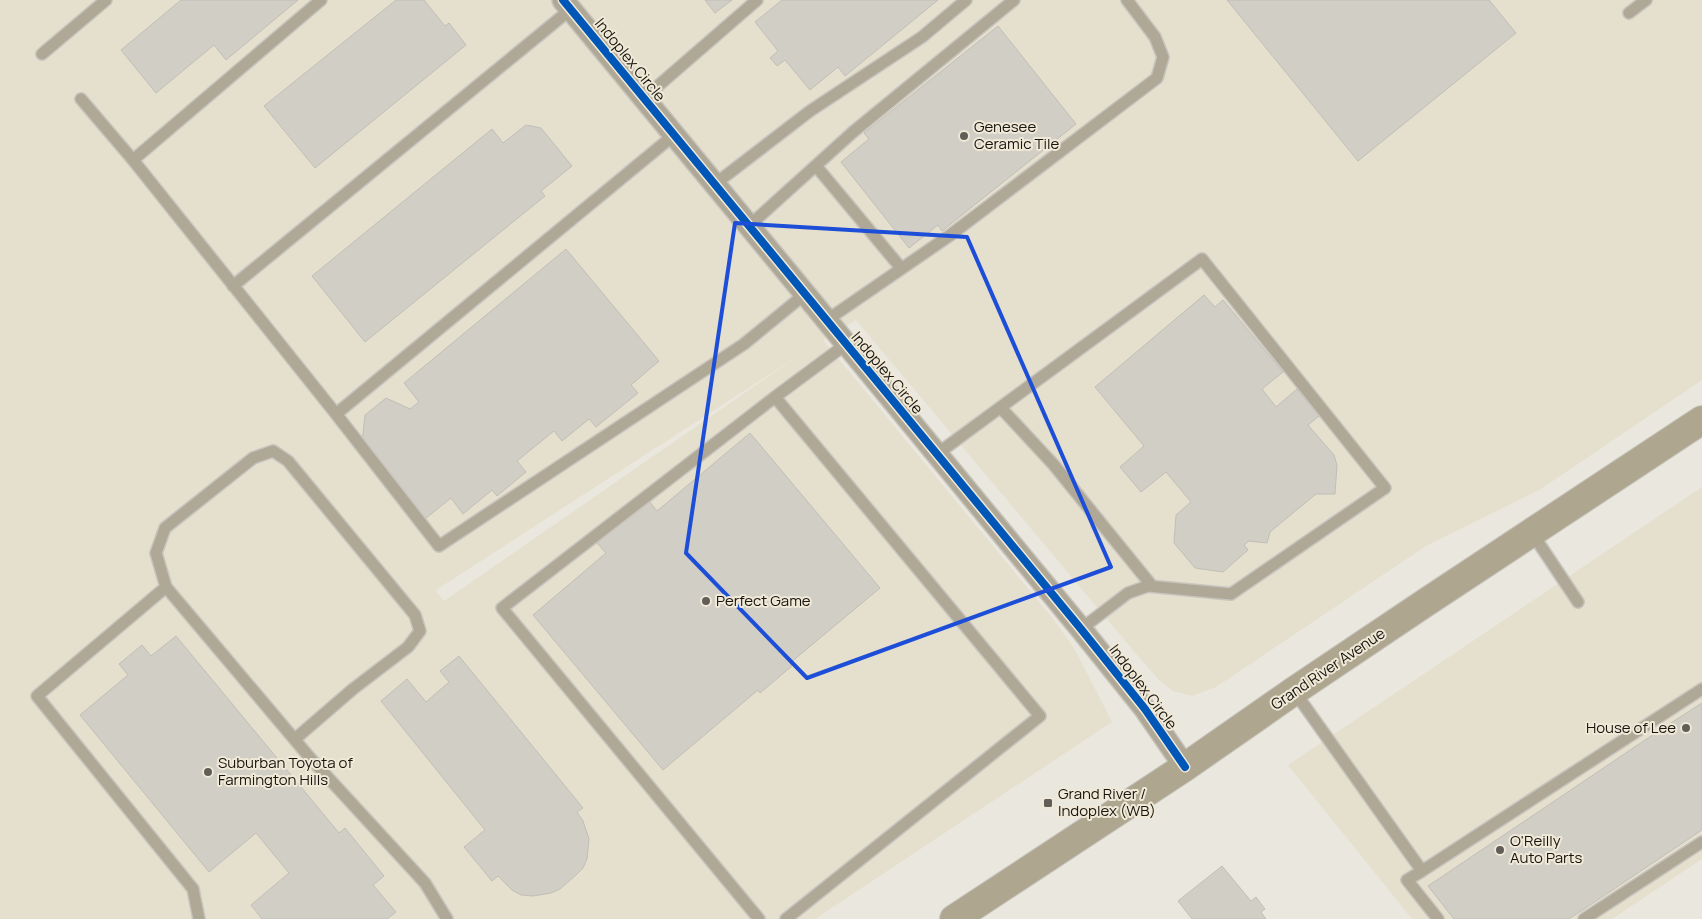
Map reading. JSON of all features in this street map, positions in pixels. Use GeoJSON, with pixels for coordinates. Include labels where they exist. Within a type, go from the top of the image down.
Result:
{"type":"FeatureCollection","features":[{"type":"Feature","properties":{"kind":"main road","name":"Grand River Avenue"},"geometry":{"type":"LineString","coordinates":[[954,919],[1185,767],[1294,691],[1702,420]]}},
{"type":"Feature","properties":{"kind":"street","name":"Indoplex Circle"},"geometry":{"type":"LineString","coordinates":[[567,5],[1081,629],[1145,708],[1185,767]]}},
{"type":"Feature","properties":{"kind":"lane"},"geometry":{"type":"LineString","coordinates":[[42,54],[106,0]]}},
{"type":"Feature","properties":{"kind":"lane"},"geometry":{"type":"LineString","coordinates":[[132,160],[321,0]]}},
{"type":"Feature","properties":{"kind":"lane"},"geometry":{"type":"LineString","coordinates":[[644,98],[757,0]]}},
{"type":"Feature","properties":{"kind":"lane"},"geometry":{"type":"LineString","coordinates":[[715,184],[810,111],[922,37],[966,0]]}},
{"type":"Feature","properties":{"kind":"lane"},"geometry":{"type":"LineString","coordinates":[[750,225],[853,132],[1014,0]]}},
{"type":"Feature","properties":{"kind":"lane"},"geometry":{"type":"LineString","coordinates":[[827,320],[949,236],[1158,78],[1164,57],[1155,36],[1127,0]]}},
{"type":"Feature","properties":{"kind":"lane"},"geometry":{"type":"LineString","coordinates":[[1629,13],[1646,0]]}},
{"type":"Feature","properties":{"kind":"lane"},"geometry":{"type":"LineString","coordinates":[[233,286],[567,5]]}},
{"type":"Feature","properties":{"kind":"lane"},"geometry":{"type":"LineString","coordinates":[[81,99],[336,414],[439,546],[744,344],[805,294]]}},
{"type":"Feature","properties":{"kind":"lane"},"geometry":{"type":"LineString","coordinates":[[336,414],[674,135]]}},
{"type":"Feature","properties":{"kind":"lane"},"geometry":{"type":"LineString","coordinates":[[816,166],[901,268]]}},
{"type":"Feature","properties":{"kind":"lane"},"geometry":{"type":"LineString","coordinates":[[937,454],[1202,259],[1385,488],[1231,594],[1148,586],[1128,593],[1081,629]]}},
{"type":"Feature","properties":{"kind":"lane"},"geometry":{"type":"LineString","coordinates":[[758,919],[502,608],[846,344]]}},
{"type":"Feature","properties":{"kind":"lane"},"geometry":{"type":"LineString","coordinates":[[776,397],[1040,716],[786,919]]}},
{"type":"Feature","properties":{"kind":"lane"},"geometry":{"type":"LineString","coordinates":[[1001,408],[1053,464],[1152,586]]}},
{"type":"Feature","properties":{"kind":"lane"},"geometry":{"type":"LineString","coordinates":[[295,739],[353,689],[408,647],[420,631],[415,614],[288,460],[273,451],[253,458],[165,528],[156,553],[166,587],[295,739],[425,883],[447,919]]}},
{"type":"Feature","properties":{"kind":"lane"},"geometry":{"type":"LineString","coordinates":[[1532,533],[1578,602]]}},
{"type":"Feature","properties":{"kind":"lane"},"geometry":{"type":"LineString","coordinates":[[166,587],[37,696],[193,888],[199,919]]}},
{"type":"Feature","properties":{"kind":"lane"},"geometry":{"type":"LineString","coordinates":[[1438,919],[1407,880],[1702,689]]}},
{"type":"Feature","properties":{"kind":"lane"},"geometry":{"type":"LineString","coordinates":[[1294,691],[1422,871]]}},
{"type":"Feature","properties":{"kind":"lane"},"geometry":{"type":"LineString","coordinates":[[1584,919],[1702,842]]}},
{"type":"Feature","properties":{"kind":"highlighted area"},"geometry":{"type":"Polygon","coordinates":[[[735,223],[967,237],[1111,567],[807,678],[686,553],[735,223]]]}},
{"type":"Feature","properties":{"kind":"shaded area"},"geometry":{"type":"Polygon","coordinates":[[[0,0],[1702,0],[1702,380],[1541,489],[1426,546],[1216,687],[1192,696],[1173,691],[1161,682],[856,320],[823,340],[1054,620],[1074,648],[1112,722],[815,919],[0,919],[0,0]],[[801,354],[436,590],[444,601],[801,354]]]}},
{"type":"Feature","properties":{"kind":"shaded area"},"geometry":{"type":"Polygon","coordinates":[[[1702,487],[1702,859],[1612,919],[1412,919],[1288,765],[1702,487]]]}},
{"type":"Feature","properties":{"kind":"building"},"geometry":{"type":"Polygon","coordinates":[[[181,0],[298,0],[226,60],[214,45],[156,93],[121,50],[181,0]]]}},
{"type":"Feature","properties":{"kind":"building"},"geometry":{"type":"Polygon","coordinates":[[[396,0],[424,0],[445,26],[449,23],[466,45],[315,168],[264,106],[396,0]]]}},
{"type":"Feature","properties":{"kind":"building"},"geometry":{"type":"Polygon","coordinates":[[[705,0],[732,0],[715,13],[705,0]]]}},
{"type":"Feature","properties":{"kind":"building"},"geometry":{"type":"Polygon","coordinates":[[[782,0],[938,0],[845,76],[838,67],[810,90],[785,60],[777,66],[770,58],[778,51],[755,22],[782,0]]]}},
{"type":"Feature","properties":{"kind":"building"},"geometry":{"type":"Polygon","coordinates":[[[1227,0],[1489,0],[1516,33],[1358,161],[1227,0]]]}},
{"type":"Feature","properties":{"kind":"building","name":"Genesee Ceramic Tile"},"geometry":{"type":"Polygon","coordinates":[[[998,26],[1076,124],[942,231],[938,225],[909,248],[841,162],[869,139],[864,133],[998,26]]]}},
{"type":"Feature","properties":{"kind":"building"},"geometry":{"type":"Polygon","coordinates":[[[526,125],[541,128],[572,166],[541,191],[545,196],[365,342],[312,276],[492,129],[503,143],[526,125]]]}},
{"type":"Feature","properties":{"kind":"building"},"geometry":{"type":"Polygon","coordinates":[[[566,249],[659,361],[631,385],[638,393],[596,427],[589,419],[562,441],[554,431],[517,461],[526,472],[497,496],[492,490],[463,514],[451,498],[425,519],[362,443],[365,415],[386,398],[410,409],[419,402],[404,383],[566,249]]]}},
{"type":"Feature","properties":{"kind":"building"},"geometry":{"type":"Polygon","coordinates":[[[1204,295],[1215,307],[1223,300],[1283,372],[1262,389],[1276,407],[1297,389],[1319,416],[1308,425],[1334,455],[1337,465],[1335,494],[1316,494],[1270,532],[1267,543],[1249,541],[1244,545],[1248,550],[1223,572],[1195,568],[1174,543],[1176,515],[1191,502],[1166,472],[1141,492],[1120,467],[1144,446],[1095,387],[1204,295]]]}},
{"type":"Feature","properties":{"kind":"building","name":"Perfect Game"},"geometry":{"type":"Polygon","coordinates":[[[750,433],[880,588],[790,663],[792,666],[760,693],[758,690],[663,770],[533,615],[606,553],[597,543],[648,500],[657,511],[750,433]]]}},
{"type":"Feature","properties":{"kind":"building","name":"Suburban Toyota of Farmington Hills"},"geometry":{"type":"Polygon","coordinates":[[[176,636],[339,833],[345,828],[384,876],[373,885],[396,912],[387,919],[262,919],[251,905],[289,873],[256,833],[209,872],[80,715],[128,675],[119,664],[142,645],[151,656],[176,636]]]}},
{"type":"Feature","properties":{"kind":"building"},"geometry":{"type":"Polygon","coordinates":[[[459,656],[583,808],[577,812],[583,821],[589,839],[587,859],[583,868],[576,875],[560,889],[551,893],[533,896],[521,895],[512,890],[498,876],[492,881],[464,847],[485,830],[381,701],[407,679],[426,702],[449,682],[440,671],[459,656]]]}},
{"type":"Feature","properties":{"kind":"building"},"geometry":{"type":"Polygon","coordinates":[[[1702,703],[1702,830],[1569,919],[1454,919],[1428,886],[1660,730],[1702,703]]]}},
{"type":"Feature","properties":{"kind":"building"},"geometry":{"type":"Polygon","coordinates":[[[1222,866],[1251,901],[1256,897],[1265,909],[1261,912],[1266,919],[1192,919],[1178,901],[1222,866]]]}},
{"type":"Feature","properties":{"kind":"cycle path"},"geometry":{"type":"LineString","coordinates":[[563,0],[1081,629],[1145,709],[1185,767]]}},
{"type":"Feature","properties":{"kind":"place","name":"Genesee Ceramic Tile"},"geometry":{"type":"Point","coordinates":[964,136]}},
{"type":"Feature","properties":{"kind":"place","name":"Perfect Game"},"geometry":{"type":"Point","coordinates":[706,601]}},
{"type":"Feature","properties":{"kind":"place","name":"House of Lee"},"geometry":{"type":"Point","coordinates":[1686,728]}},
{"type":"Feature","properties":{"kind":"place","name":"Suburban Toyota of Farmington Hills"},"geometry":{"type":"Point","coordinates":[208,772]}},
{"type":"Feature","properties":{"kind":"place","name":"Grand River / Indoplex (WB)"},"geometry":{"type":"Point","coordinates":[1048,803]}},
{"type":"Feature","properties":{"kind":"place","name":"O'Reilly Auto Parts"},"geometry":{"type":"Point","coordinates":[1500,850]}}]}
